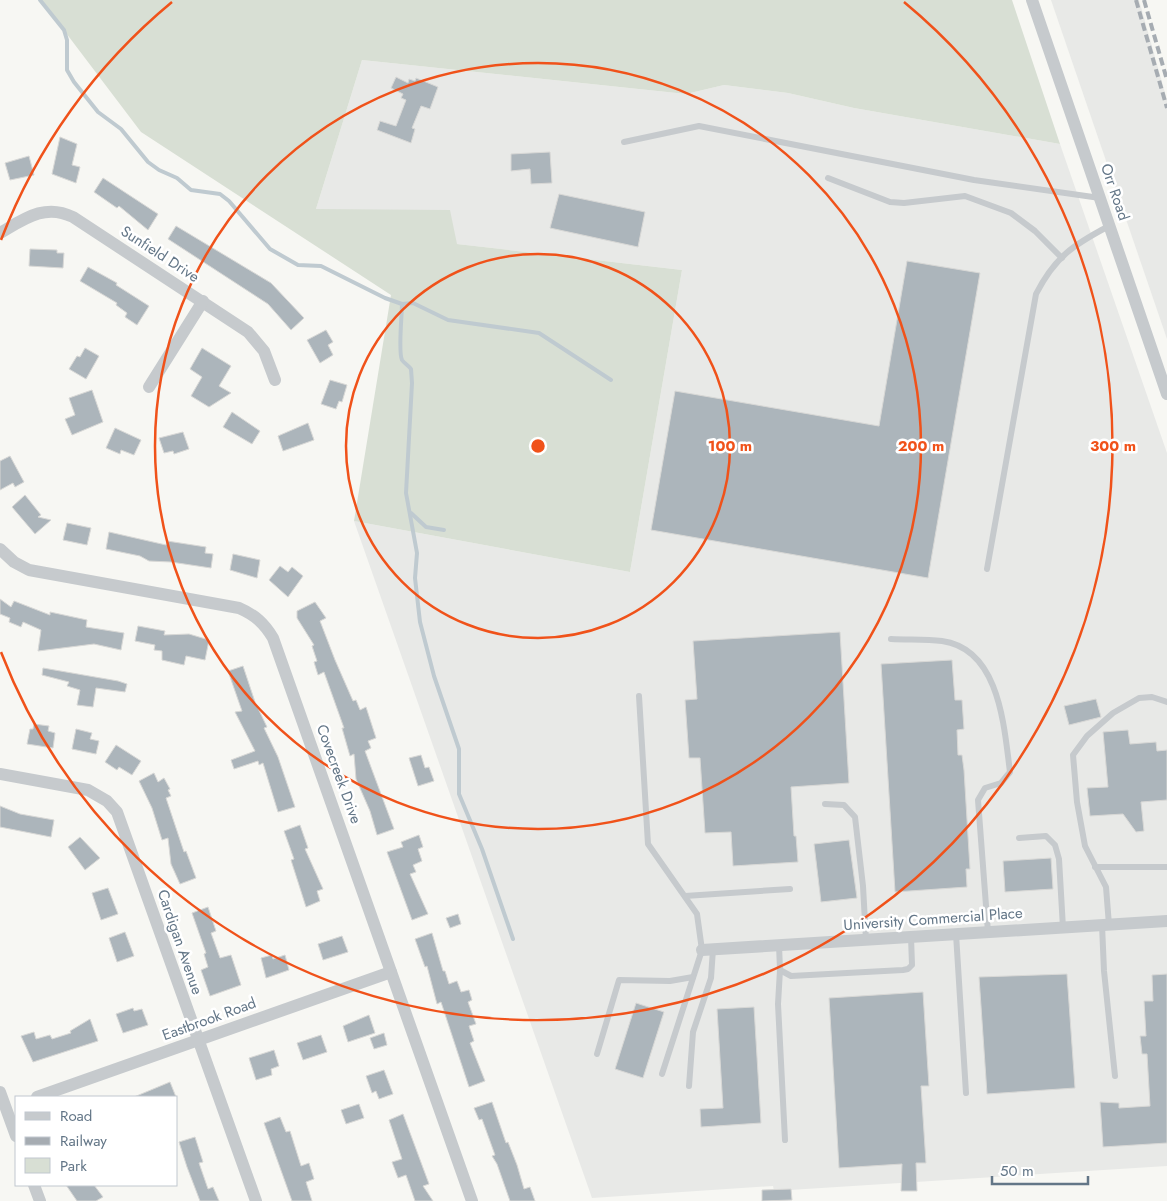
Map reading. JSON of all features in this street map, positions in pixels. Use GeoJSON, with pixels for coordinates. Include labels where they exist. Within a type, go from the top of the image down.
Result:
{"type":"FeatureCollection","features":[{"type":"Feature","properties":{"kind":"street","name":"Orr Road"},"geometry":{"type":"LineString","coordinates":[[1032,0],[1167,394]]}},
{"type":"Feature","properties":{"kind":"street","name":"Sunfield Drive"},"geometry":{"type":"LineString","coordinates":[[0,232],[36,213],[55,211],[67,214],[233,320],[255,339],[264,351],[275,380]]}},
{"type":"Feature","properties":{"kind":"street"},"geometry":{"type":"LineString","coordinates":[[149,387],[203,301]]}},
{"type":"Feature","properties":{"kind":"street","name":"Covecreek Drive"},"geometry":{"type":"LineString","coordinates":[[0,549],[14,562],[29,570],[239,608],[251,613],[266,626],[273,638],[472,1201]]}},
{"type":"Feature","properties":{"kind":"street","name":"Cardigan Avenue"},"geometry":{"type":"LineString","coordinates":[[0,774],[88,790],[108,801],[117,812],[256,1201]]}},
{"type":"Feature","properties":{"kind":"street","name":"University Commercial Place"},"geometry":{"type":"LineString","coordinates":[[707,949],[1167,921]]}},
{"type":"Feature","properties":{"kind":"street","name":"Eastbrook Road"},"geometry":{"type":"LineString","coordinates":[[40,1096],[391,972]]}},
{"type":"Feature","properties":{"kind":"street"},"geometry":{"type":"LineString","coordinates":[[0,1092],[15,1133]]}},
{"type":"Feature","properties":{"kind":"street"},"geometry":{"type":"LineString","coordinates":[[34,1186],[40,1201]]}},
{"type":"Feature","properties":{"kind":"lane"},"geometry":{"type":"LineString","coordinates":[[624,142],[699,126],[974,180],[1100,198]]}},
{"type":"Feature","properties":{"kind":"lane"},"geometry":{"type":"LineString","coordinates":[[828,178],[890,202],[904,203],[965,196],[1011,213],[1035,231],[1062,258]]}},
{"type":"Feature","properties":{"kind":"lane"},"geometry":{"type":"LineString","coordinates":[[987,569],[1036,294],[1048,270],[1079,242],[1109,226]]}},
{"type":"Feature","properties":{"kind":"lane"},"geometry":{"type":"LineString","coordinates":[[891,640],[943,641],[967,652],[988,673],[1003,715],[1010,772],[1001,783],[985,788],[978,800],[988,932]]}},
{"type":"Feature","properties":{"kind":"lane"},"geometry":{"type":"LineString","coordinates":[[639,696],[648,844],[697,914],[707,949],[711,978],[693,1032],[689,1086]]}},
{"type":"Feature","properties":{"kind":"lane"},"geometry":{"type":"LineString","coordinates":[[1115,1076],[1104,971],[1106,887],[1085,846],[1077,802],[1073,755],[1087,736],[1113,713],[1139,698],[1152,697],[1167,702]]}},
{"type":"Feature","properties":{"kind":"lane"},"geometry":{"type":"LineString","coordinates":[[825,804],[844,805],[855,817],[863,886],[866,940]]}},
{"type":"Feature","properties":{"kind":"lane"},"geometry":{"type":"LineString","coordinates":[[1019,838],[1046,836],[1055,845],[1059,859],[1063,928]]}},
{"type":"Feature","properties":{"kind":"lane"},"geometry":{"type":"LineString","coordinates":[[1096,867],[1167,866]]}},
{"type":"Feature","properties":{"kind":"lane"},"geometry":{"type":"LineString","coordinates":[[685,896],[790,889]]}},
{"type":"Feature","properties":{"kind":"lane"},"geometry":{"type":"LineString","coordinates":[[956,934],[966,1093]]}},
{"type":"Feature","properties":{"kind":"lane"},"geometry":{"type":"LineString","coordinates":[[780,970],[791,976],[908,969],[912,965],[911,937]]}},
{"type":"Feature","properties":{"kind":"lane"},"geometry":{"type":"LineString","coordinates":[[779,945],[778,1004],[785,1140]]}},
{"type":"Feature","properties":{"kind":"lane"},"geometry":{"type":"LineString","coordinates":[[662,1074],[693,977],[707,949]]}},
{"type":"Feature","properties":{"kind":"lane"},"geometry":{"type":"LineString","coordinates":[[597,1054],[619,980],[670,981],[693,977]]}},
{"type":"Feature","properties":{"kind":"shaded area"},"geometry":{"type":"Polygon","coordinates":[[[1051,0],[1139,0],[1167,100],[1167,339],[1051,0]]]}},
{"type":"Feature","properties":{"kind":"shaded area"},"geometry":{"type":"Polygon","coordinates":[[[362,60],[686,94],[724,85],[788,93],[854,108],[1060,144],[1167,453],[1167,1166],[774,1191],[773,1186],[592,1198],[354,521],[630,572],[682,270],[457,244],[316,209],[362,60]]]}},
{"type":"Feature","properties":{"kind":"green space"},"geometry":{"type":"Polygon","coordinates":[[[41,0],[1012,0],[1060,144],[854,108],[788,93],[724,85],[686,94],[362,60],[316,209],[450,210],[457,244],[682,270],[630,572],[354,521],[391,295],[141,132],[41,0]]]}},
{"type":"Feature","properties":{"kind":"building"},"geometry":{"type":"Polygon","coordinates":[[[396,77],[408,83],[409,79],[415,81],[416,78],[438,87],[430,109],[421,106],[412,128],[415,129],[411,143],[377,130],[380,121],[396,126],[406,100],[401,98],[403,94],[391,88],[396,77]]]}},
{"type":"Feature","properties":{"kind":"building"},"geometry":{"type":"Polygon","coordinates":[[[60,137],[77,144],[72,165],[80,167],[76,183],[52,174],[60,137]]]}},
{"type":"Feature","properties":{"kind":"building"},"geometry":{"type":"Polygon","coordinates":[[[550,152],[552,183],[531,184],[530,169],[511,171],[511,154],[550,152]]]}},
{"type":"Feature","properties":{"kind":"building"},"geometry":{"type":"Polygon","coordinates":[[[29,156],[34,175],[10,180],[5,163],[29,156]]]}},
{"type":"Feature","properties":{"kind":"building"},"geometry":{"type":"Polygon","coordinates":[[[103,178],[158,214],[148,230],[119,206],[117,208],[94,192],[103,178]]]}},
{"type":"Feature","properties":{"kind":"building"},"geometry":{"type":"Polygon","coordinates":[[[559,194],[645,212],[638,247],[550,228],[559,194]]]}},
{"type":"Feature","properties":{"kind":"building"},"geometry":{"type":"Polygon","coordinates":[[[176,226],[271,283],[304,318],[291,330],[268,304],[168,239],[176,226]]]}},
{"type":"Feature","properties":{"kind":"building"},"geometry":{"type":"Polygon","coordinates":[[[30,249],[57,250],[57,253],[64,253],[63,268],[29,266],[30,249]]]}},
{"type":"Feature","properties":{"kind":"building"},"geometry":{"type":"Polygon","coordinates":[[[907,261],[980,273],[928,578],[651,530],[675,391],[879,426],[907,261]]]}},
{"type":"Feature","properties":{"kind":"building"},"geometry":{"type":"Polygon","coordinates":[[[88,267],[117,283],[116,285],[149,306],[137,325],[125,317],[127,313],[116,305],[117,303],[80,281],[88,267]]]}},
{"type":"Feature","properties":{"kind":"building"},"geometry":{"type":"Polygon","coordinates":[[[326,330],[333,342],[328,345],[333,355],[320,363],[307,340],[326,330]]]}},
{"type":"Feature","properties":{"kind":"building"},"geometry":{"type":"Polygon","coordinates":[[[85,348],[99,356],[86,379],[69,369],[77,356],[80,357],[85,348]]]}},
{"type":"Feature","properties":{"kind":"building"},"geometry":{"type":"Polygon","coordinates":[[[202,348],[231,366],[219,386],[231,393],[209,407],[191,396],[202,377],[190,369],[202,348]]]}},
{"type":"Feature","properties":{"kind":"building"},"geometry":{"type":"Polygon","coordinates":[[[330,380],[347,385],[342,402],[339,401],[336,409],[321,404],[330,380]]]}},
{"type":"Feature","properties":{"kind":"building"},"geometry":{"type":"Polygon","coordinates":[[[92,390],[103,422],[72,435],[65,419],[75,415],[69,398],[92,390]]]}},
{"type":"Feature","properties":{"kind":"building"},"geometry":{"type":"Polygon","coordinates":[[[232,412],[260,431],[252,444],[223,427],[232,412]]]}},
{"type":"Feature","properties":{"kind":"building"},"geometry":{"type":"Polygon","coordinates":[[[308,423],[314,440],[283,451],[278,436],[308,423]]]}},
{"type":"Feature","properties":{"kind":"building"},"geometry":{"type":"Polygon","coordinates":[[[115,428],[141,440],[134,455],[121,450],[120,454],[106,448],[115,428]]]}},
{"type":"Feature","properties":{"kind":"building"},"geometry":{"type":"Polygon","coordinates":[[[183,432],[189,449],[174,454],[173,451],[164,453],[159,438],[183,432]]]}},
{"type":"Feature","properties":{"kind":"building"},"geometry":{"type":"Polygon","coordinates":[[[10,456],[24,482],[15,487],[13,483],[0,490],[0,461],[10,456]]]}},
{"type":"Feature","properties":{"kind":"building"},"geometry":{"type":"Polygon","coordinates":[[[25,495],[41,515],[38,517],[51,520],[35,534],[12,507],[25,495]]]}},
{"type":"Feature","properties":{"kind":"building"},"geometry":{"type":"Polygon","coordinates":[[[67,523],[91,528],[87,545],[63,540],[67,523]]]}},
{"type":"Feature","properties":{"kind":"building"},"geometry":{"type":"Polygon","coordinates":[[[109,532],[166,545],[167,541],[206,547],[205,553],[213,554],[211,568],[149,561],[140,556],[106,549],[109,532]]]}},
{"type":"Feature","properties":{"kind":"building"},"geometry":{"type":"Polygon","coordinates":[[[233,554],[260,560],[257,578],[230,570],[233,554]]]}},
{"type":"Feature","properties":{"kind":"building"},"geometry":{"type":"Polygon","coordinates":[[[280,566],[288,572],[292,567],[303,576],[288,597],[269,580],[280,566]]]}},
{"type":"Feature","properties":{"kind":"building"},"geometry":{"type":"Polygon","coordinates":[[[0,599],[11,607],[14,601],[50,615],[50,612],[87,620],[86,627],[124,633],[121,650],[94,644],[38,651],[41,630],[23,622],[21,627],[9,622],[10,618],[0,614],[0,599]]]}},
{"type":"Feature","properties":{"kind":"building"},"geometry":{"type":"Polygon","coordinates":[[[315,602],[326,618],[320,621],[353,701],[356,700],[360,710],[366,707],[376,738],[368,741],[371,748],[365,751],[394,829],[377,835],[370,811],[356,779],[354,754],[350,756],[342,728],[344,728],[324,672],[318,675],[314,662],[317,661],[312,646],[314,645],[297,618],[297,611],[315,602]]]}},
{"type":"Feature","properties":{"kind":"building"},"geometry":{"type":"Polygon","coordinates":[[[138,626],[165,631],[164,635],[189,634],[209,640],[205,660],[186,656],[184,665],[162,660],[162,651],[154,650],[155,645],[135,641],[138,626]]]}},
{"type":"Feature","properties":{"kind":"building"},"geometry":{"type":"Polygon","coordinates":[[[840,632],[849,783],[791,787],[794,836],[796,836],[798,862],[733,866],[731,832],[705,833],[700,758],[689,758],[685,700],[697,699],[693,641],[840,632]]]}},
{"type":"Feature","properties":{"kind":"building"},"geometry":{"type":"Polygon","coordinates":[[[952,660],[955,700],[962,700],[964,729],[957,730],[958,755],[962,755],[964,770],[970,869],[966,869],[967,887],[895,892],[881,664],[952,660]]]}},
{"type":"Feature","properties":{"kind":"building"},"geometry":{"type":"Polygon","coordinates":[[[243,666],[255,702],[267,727],[264,728],[278,757],[295,807],[278,812],[263,763],[259,765],[258,761],[234,769],[231,760],[255,751],[235,712],[242,711],[228,671],[243,666]]]}},
{"type":"Feature","properties":{"kind":"building"},"geometry":{"type":"Polygon","coordinates":[[[43,668],[127,684],[125,692],[96,688],[93,707],[77,705],[80,690],[67,686],[69,682],[42,675],[43,668]]]}},
{"type":"Feature","properties":{"kind":"building"},"geometry":{"type":"Polygon","coordinates":[[[1096,699],[1101,717],[1069,725],[1064,706],[1096,699]]]}},
{"type":"Feature","properties":{"kind":"building"},"geometry":{"type":"Polygon","coordinates":[[[34,724],[49,726],[48,731],[55,733],[53,748],[27,744],[30,729],[33,729],[34,724]]]}},
{"type":"Feature","properties":{"kind":"building"},"geometry":{"type":"Polygon","coordinates":[[[76,729],[92,733],[90,739],[99,741],[96,754],[72,749],[76,729]]]}},
{"type":"Feature","properties":{"kind":"building"},"geometry":{"type":"Polygon","coordinates":[[[1128,730],[1130,744],[1156,742],[1157,751],[1167,750],[1167,800],[1141,802],[1144,831],[1136,832],[1123,814],[1090,816],[1087,788],[1108,787],[1103,732],[1128,730]]]}},
{"type":"Feature","properties":{"kind":"building"},"geometry":{"type":"Polygon","coordinates":[[[116,745],[141,761],[132,775],[119,767],[117,770],[105,762],[116,745]]]}},
{"type":"Feature","properties":{"kind":"building"},"geometry":{"type":"Polygon","coordinates":[[[421,755],[425,768],[429,767],[434,781],[418,786],[409,758],[421,755]]]}},
{"type":"Feature","properties":{"kind":"building"},"geometry":{"type":"Polygon","coordinates":[[[154,773],[158,782],[164,778],[170,789],[168,790],[171,796],[166,798],[184,852],[186,851],[196,878],[180,884],[171,864],[168,838],[162,840],[152,808],[139,781],[154,773]]]}},
{"type":"Feature","properties":{"kind":"building"},"geometry":{"type":"Polygon","coordinates":[[[0,806],[20,814],[54,820],[51,837],[0,827],[0,806]]]}},
{"type":"Feature","properties":{"kind":"building"},"geometry":{"type":"Polygon","coordinates":[[[300,825],[308,848],[305,849],[323,889],[317,891],[320,901],[306,907],[291,860],[294,859],[284,831],[300,825]]]}},
{"type":"Feature","properties":{"kind":"building"},"geometry":{"type":"Polygon","coordinates":[[[419,835],[423,847],[418,849],[422,861],[413,865],[416,872],[410,874],[428,914],[412,920],[387,852],[403,847],[401,842],[419,835]]]}},
{"type":"Feature","properties":{"kind":"building"},"geometry":{"type":"Polygon","coordinates":[[[80,837],[100,858],[85,870],[68,847],[80,837]]]}},
{"type":"Feature","properties":{"kind":"building"},"geometry":{"type":"Polygon","coordinates":[[[849,840],[857,898],[821,902],[814,844],[849,840]]]}},
{"type":"Feature","properties":{"kind":"building"},"geometry":{"type":"Polygon","coordinates":[[[1051,858],[1053,889],[1005,892],[1003,861],[1051,858]]]}},
{"type":"Feature","properties":{"kind":"building"},"geometry":{"type":"Polygon","coordinates":[[[108,888],[118,914],[101,920],[92,893],[108,888]]]}},
{"type":"Feature","properties":{"kind":"building"},"geometry":{"type":"Polygon","coordinates":[[[208,907],[216,931],[211,933],[220,958],[231,955],[241,985],[210,996],[201,970],[208,967],[204,954],[206,953],[192,913],[208,907]]]}},
{"type":"Feature","properties":{"kind":"building"},"geometry":{"type":"Polygon","coordinates":[[[458,914],[461,924],[450,928],[446,918],[458,914]]]}},
{"type":"Feature","properties":{"kind":"building"},"geometry":{"type":"Polygon","coordinates":[[[125,932],[134,956],[117,962],[109,938],[125,932]]]}},
{"type":"Feature","properties":{"kind":"building"},"geometry":{"type":"Polygon","coordinates":[[[432,933],[443,971],[445,971],[449,984],[457,981],[461,992],[469,990],[472,1000],[468,1002],[476,1024],[469,1026],[474,1041],[470,1043],[485,1081],[469,1087],[441,1002],[437,1004],[427,966],[425,967],[415,939],[432,933]]]}},
{"type":"Feature","properties":{"kind":"building"},"geometry":{"type":"Polygon","coordinates":[[[342,936],[348,952],[323,960],[318,944],[342,936]]]}},
{"type":"Feature","properties":{"kind":"building"},"geometry":{"type":"Polygon","coordinates":[[[272,955],[273,959],[285,955],[289,970],[266,978],[261,958],[272,955]]]}},
{"type":"Feature","properties":{"kind":"building"},"geometry":{"type":"Polygon","coordinates":[[[1067,974],[1075,1088],[987,1094],[979,977],[1067,974]]]}},
{"type":"Feature","properties":{"kind":"building"},"geometry":{"type":"Polygon","coordinates":[[[1167,974],[1167,1143],[1103,1147],[1100,1102],[1119,1103],[1119,1108],[1150,1106],[1147,1054],[1142,1054],[1140,1036],[1146,1036],[1144,1001],[1153,1001],[1152,975],[1167,974]]]}},
{"type":"Feature","properties":{"kind":"building"},"geometry":{"type":"Polygon","coordinates":[[[923,992],[929,1086],[921,1086],[926,1163],[916,1163],[917,1191],[901,1191],[902,1164],[839,1168],[829,998],[923,992]]]}},
{"type":"Feature","properties":{"kind":"building"},"geometry":{"type":"Polygon","coordinates":[[[636,1003],[664,1012],[643,1078],[615,1069],[636,1003]]]}},
{"type":"Feature","properties":{"kind":"building"},"geometry":{"type":"Polygon","coordinates":[[[754,1007],[761,1123],[701,1127],[700,1109],[723,1108],[717,1009],[754,1007]]]}},
{"type":"Feature","properties":{"kind":"building"},"geometry":{"type":"Polygon","coordinates":[[[133,1008],[134,1011],[142,1009],[148,1025],[123,1033],[116,1014],[133,1008]]]}},
{"type":"Feature","properties":{"kind":"building"},"geometry":{"type":"Polygon","coordinates":[[[369,1015],[375,1033],[348,1042],[343,1026],[369,1015]]]}},
{"type":"Feature","properties":{"kind":"building"},"geometry":{"type":"Polygon","coordinates":[[[90,1019],[98,1041],[33,1062],[21,1036],[34,1032],[36,1039],[50,1035],[52,1039],[71,1033],[70,1031],[90,1019]]]}},
{"type":"Feature","properties":{"kind":"building"},"geometry":{"type":"Polygon","coordinates":[[[384,1033],[387,1045],[374,1049],[370,1038],[384,1033]]]}},
{"type":"Feature","properties":{"kind":"building"},"geometry":{"type":"Polygon","coordinates":[[[321,1035],[327,1052],[303,1060],[297,1043],[321,1035]]]}},
{"type":"Feature","properties":{"kind":"building"},"geometry":{"type":"Polygon","coordinates":[[[274,1050],[279,1066],[271,1069],[272,1075],[256,1080],[249,1058],[274,1050]]]}},
{"type":"Feature","properties":{"kind":"building"},"geometry":{"type":"Polygon","coordinates":[[[384,1070],[393,1094],[379,1099],[376,1091],[372,1093],[366,1076],[384,1070]]]}},
{"type":"Feature","properties":{"kind":"building"},"geometry":{"type":"Polygon","coordinates":[[[170,1082],[176,1096],[136,1096],[170,1082]]]}},
{"type":"Feature","properties":{"kind":"building"},"geometry":{"type":"Polygon","coordinates":[[[492,1102],[506,1143],[508,1142],[517,1165],[524,1189],[530,1187],[535,1201],[510,1201],[497,1164],[492,1156],[495,1155],[482,1119],[479,1120],[474,1108],[492,1102]]]}},
{"type":"Feature","properties":{"kind":"building"},"geometry":{"type":"Polygon","coordinates":[[[359,1104],[364,1118],[346,1124],[341,1110],[359,1104]]]}},
{"type":"Feature","properties":{"kind":"building"},"geometry":{"type":"Polygon","coordinates":[[[403,1114],[429,1184],[423,1186],[433,1201],[415,1201],[406,1175],[398,1178],[392,1162],[402,1159],[389,1120],[403,1114]]]}},
{"type":"Feature","properties":{"kind":"building"},"geometry":{"type":"Polygon","coordinates":[[[280,1117],[286,1132],[290,1131],[301,1166],[309,1163],[314,1179],[306,1182],[312,1201],[292,1201],[264,1123],[280,1117]]]}},
{"type":"Feature","properties":{"kind":"building"},"geometry":{"type":"Polygon","coordinates":[[[195,1137],[203,1162],[199,1163],[208,1189],[213,1187],[219,1201],[200,1201],[187,1167],[179,1142],[195,1137]]]}},
{"type":"Feature","properties":{"kind":"building"},"geometry":{"type":"Polygon","coordinates":[[[67,1186],[95,1186],[103,1197],[96,1201],[77,1201],[67,1186]]]}},
{"type":"Feature","properties":{"kind":"building"},"geometry":{"type":"Polygon","coordinates":[[[791,1189],[792,1200],[762,1201],[762,1190],[791,1189]]]}},
{"type":"Feature","properties":{"kind":"waterway"},"geometry":{"type":"LineString","coordinates":[[40,0],[64,30],[67,40],[67,70],[98,112],[121,129],[148,162],[159,170],[177,178],[191,190],[220,194],[229,201],[270,249],[298,265],[321,266],[385,298],[402,304],[413,303],[448,320],[539,333],[611,380]]}},
{"type":"Feature","properties":{"kind":"waterway"},"geometry":{"type":"LineString","coordinates":[[402,304],[401,356],[402,360],[411,369],[412,383],[406,493],[417,553],[415,578],[420,622],[434,676],[459,749],[459,794],[482,849],[513,939]]}},
{"type":"Feature","properties":{"kind":"waterway"},"geometry":{"type":"LineString","coordinates":[[411,513],[426,527],[444,530]]}},
{"type":"Feature","properties":{"kind":"railway"},"geometry":{"type":"LineString","coordinates":[[1136,0],[1167,108]]}},
{"type":"Feature","properties":{"kind":"railway"},"geometry":{"type":"LineString","coordinates":[[1144,0],[1167,80]]}}]}
